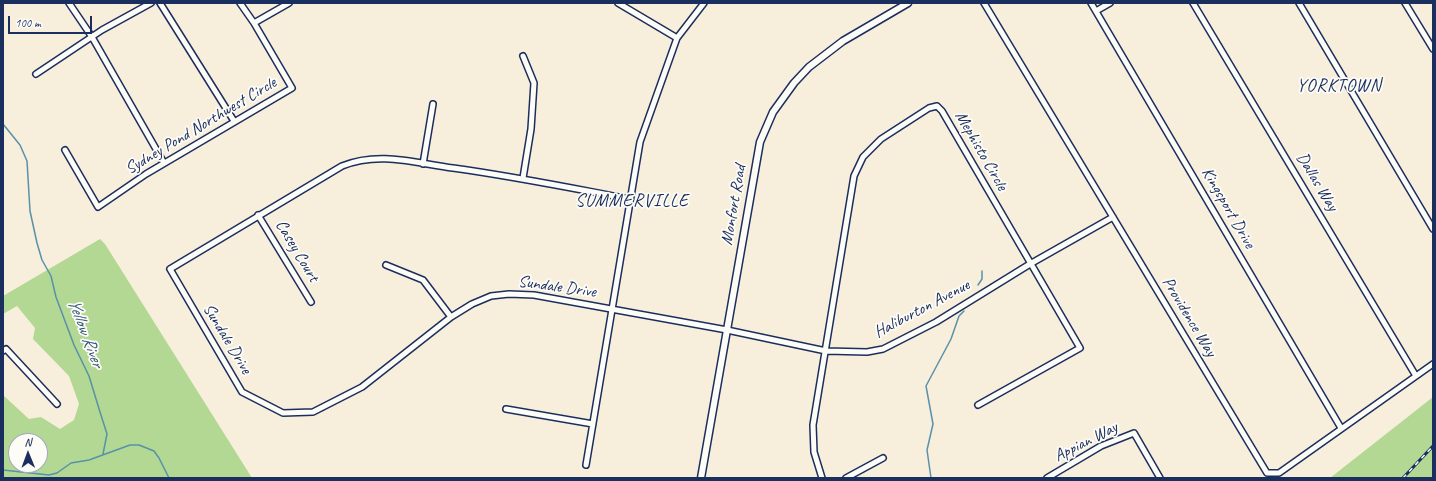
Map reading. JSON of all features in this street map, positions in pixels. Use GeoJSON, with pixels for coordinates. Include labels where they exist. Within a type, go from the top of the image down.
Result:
{"type":"FeatureCollection","features":[{"type":"Feature","properties":{"kind":"street"},"geometry":{"type":"LineString","coordinates":[[69,3],[92,37],[164,164]]}},
{"type":"Feature","properties":{"kind":"street"},"geometry":{"type":"LineString","coordinates":[[36,74],[92,37],[151,3]]}},
{"type":"Feature","properties":{"kind":"street"},"geometry":{"type":"LineString","coordinates":[[160,3],[234,121]]}},
{"type":"Feature","properties":{"kind":"street","name":"Sydney Pond Northwest Circle"},"geometry":{"type":"LineString","coordinates":[[65,150],[98,207],[234,121],[292,88],[254,23],[240,3]]}},
{"type":"Feature","properties":{"kind":"street"},"geometry":{"type":"LineString","coordinates":[[254,23],[289,3]]}},
{"type":"Feature","properties":{"kind":"street"},"geometry":{"type":"LineString","coordinates":[[618,3],[677,38]]}},
{"type":"Feature","properties":{"kind":"street"},"geometry":{"type":"LineString","coordinates":[[586,465],[640,142],[677,38],[704,3]]}},
{"type":"Feature","properties":{"kind":"street","name":"Monfort Road"},"geometry":{"type":"LineString","coordinates":[[701,478],[760,142],[773,112],[794,83],[809,67],[843,41],[908,3]]}},
{"type":"Feature","properties":{"kind":"street","name":"Providence Way"},"geometry":{"type":"LineString","coordinates":[[984,3],[1267,473],[1279,473],[1433,364]]}},
{"type":"Feature","properties":{"kind":"street","name":"Kingsport Drive"},"geometry":{"type":"LineString","coordinates":[[1091,3],[1341,428]]}},
{"type":"Feature","properties":{"kind":"street"},"geometry":{"type":"LineString","coordinates":[[1096,11],[1110,3]]}},
{"type":"Feature","properties":{"kind":"street","name":"Dallas Way"},"geometry":{"type":"LineString","coordinates":[[1193,3],[1416,376]]}},
{"type":"Feature","properties":{"kind":"street"},"geometry":{"type":"LineString","coordinates":[[1299,3],[1433,229]]}},
{"type":"Feature","properties":{"kind":"street"},"geometry":{"type":"LineString","coordinates":[[1405,3],[1433,50]]}},
{"type":"Feature","properties":{"kind":"street"},"geometry":{"type":"LineString","coordinates":[[523,178],[531,129],[534,83],[524,56]]}},
{"type":"Feature","properties":{"kind":"street"},"geometry":{"type":"LineString","coordinates":[[423,164],[433,104]]}},
{"type":"Feature","properties":{"kind":"street","name":"Mephisto Circle"},"geometry":{"type":"LineString","coordinates":[[822,478],[816,464],[812,440],[854,176],[863,157],[881,139],[929,108],[937,106],[942,111],[1080,348],[978,405]]}},
{"type":"Feature","properties":{"kind":"street","name":"Sundale Drive"},"geometry":{"type":"LineString","coordinates":[[630,199],[523,178],[387,158],[356,161],[342,166],[170,269],[242,392],[283,413],[313,412],[362,387],[451,317],[472,304],[492,296],[509,294],[534,295],[727,330]]}},
{"type":"Feature","properties":{"kind":"street","name":"Casey Court"},"geometry":{"type":"LineString","coordinates":[[258,215],[311,302]]}},
{"type":"Feature","properties":{"kind":"street","name":"Haliburton Avenue"},"geometry":{"type":"LineString","coordinates":[[727,330],[826,351],[867,352],[883,349],[936,322],[1030,264],[1113,217]]}},
{"type":"Feature","properties":{"kind":"street"},"geometry":{"type":"LineString","coordinates":[[386,265],[423,280],[451,317]]}},
{"type":"Feature","properties":{"kind":"street"},"geometry":{"type":"LineString","coordinates":[[3,351],[6,349],[57,404]]}},
{"type":"Feature","properties":{"kind":"street"},"geometry":{"type":"LineString","coordinates":[[506,409],[592,424]]}},
{"type":"Feature","properties":{"kind":"street","name":"Appian Way"},"geometry":{"type":"LineString","coordinates":[[1047,478],[1101,446],[1134,433],[1160,478]]}},
{"type":"Feature","properties":{"kind":"street"},"geometry":{"type":"LineString","coordinates":[[846,478],[883,458]]}},
{"type":"Feature","properties":{"kind":"green space"},"geometry":{"type":"Polygon","coordinates":[[[100,239],[105,244],[252,478],[3,478],[3,395],[29,419],[41,417],[60,429],[74,420],[79,404],[69,376],[33,339],[35,328],[17,306],[3,314],[3,296],[100,239]]]}},
{"type":"Feature","properties":{"kind":"green space"},"geometry":{"type":"Polygon","coordinates":[[[1433,397],[1433,478],[1330,478],[1433,397]]]}},
{"type":"Feature","properties":{"kind":"waterway","name":"Yellow River"},"geometry":{"type":"LineString","coordinates":[[3,124],[20,145],[27,161],[30,211],[37,243],[42,260],[51,276],[56,297],[74,345],[89,376],[107,434],[103,454]]}},
{"type":"Feature","properties":{"kind":"waterway"},"geometry":{"type":"LineString","coordinates":[[978,285],[982,279],[982,271]]}},
{"type":"Feature","properties":{"kind":"waterway"},"geometry":{"type":"LineString","coordinates":[[931,478],[927,450],[933,424],[926,386],[951,339],[959,316],[964,311]]}},
{"type":"Feature","properties":{"kind":"waterway","name":"Yellow River"},"geometry":{"type":"LineString","coordinates":[[3,470],[49,475],[57,473],[71,463],[89,460],[130,445],[139,445],[154,451],[169,478]]}},
{"type":"Feature","properties":{"kind":"railway"},"geometry":{"type":"LineString","coordinates":[[1403,478],[1433,446]]}},
{"type":"Feature","properties":{"kind":"district","name":"YORKTOWN"},"geometry":{"type":"Point","coordinates":[1339,86]}},
{"type":"Feature","properties":{"kind":"district","name":"SUMMERVILLE"},"geometry":{"type":"Point","coordinates":[632,201]}}]}
